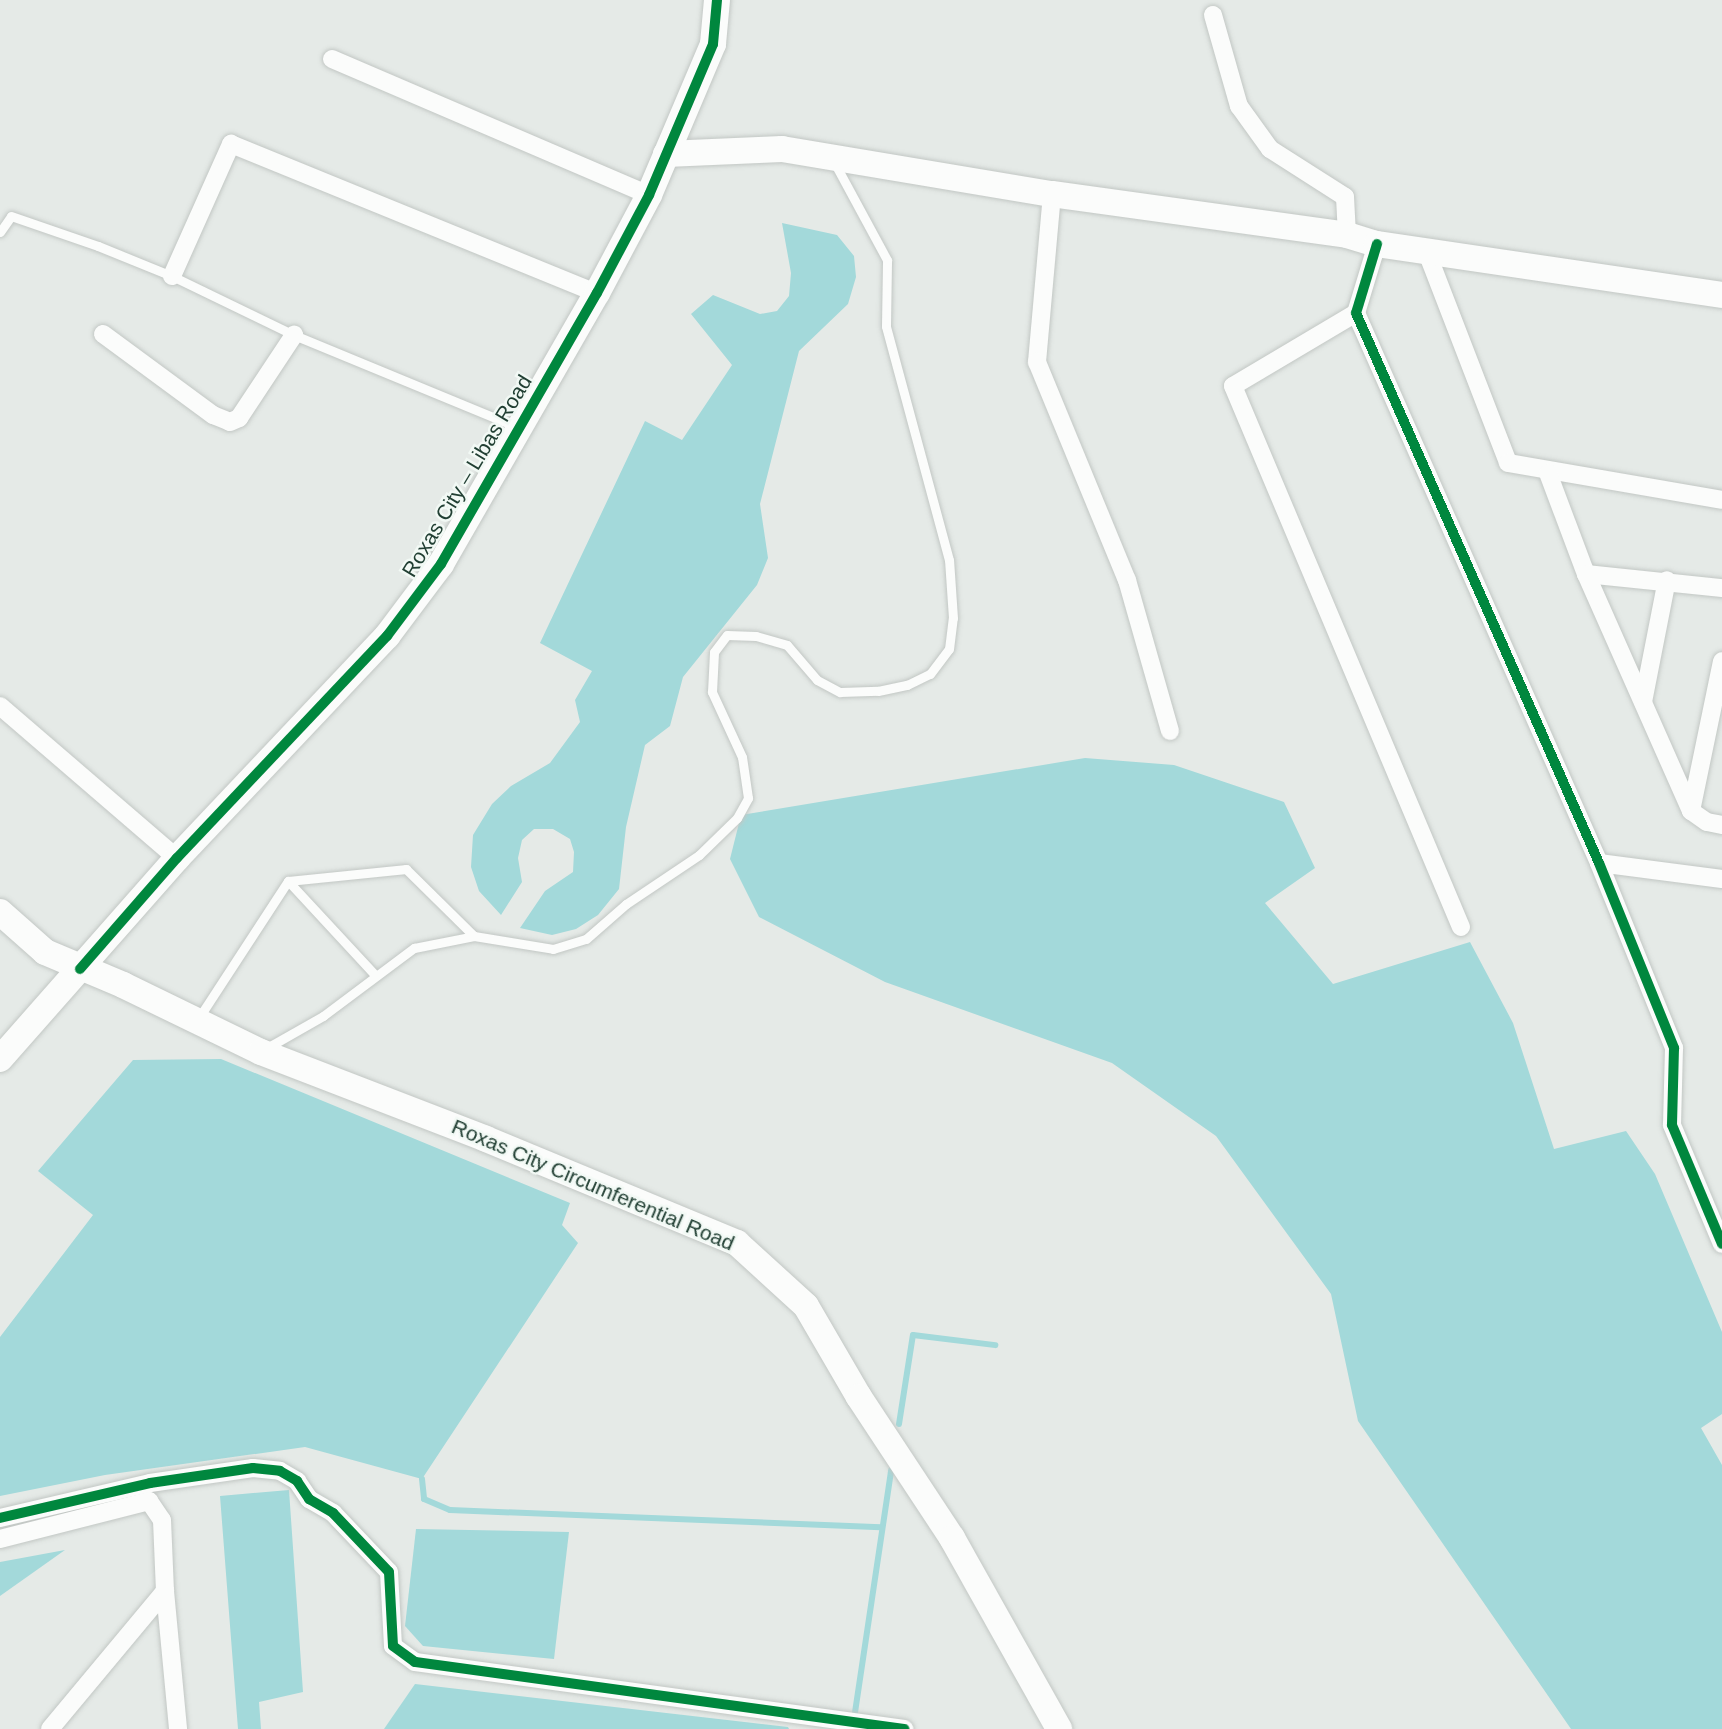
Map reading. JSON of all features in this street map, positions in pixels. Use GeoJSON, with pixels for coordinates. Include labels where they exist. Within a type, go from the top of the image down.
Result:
{"type":"FeatureCollection","features":[{"type":"Feature","properties":{"kind":"street","name":"Roxas City – Libas Road"},"geometry":{"type":"LineString","coordinates":[[0,1059],[177,858],[387,636],[441,564],[597,293],[649,195],[713,44],[717,0]]}},
{"type":"Feature","properties":{"kind":"street"},"geometry":{"type":"LineString","coordinates":[[1213,15],[1239,106],[1270,149],[1345,197],[1347,235]]}},
{"type":"Feature","properties":{"kind":"street"},"geometry":{"type":"LineString","coordinates":[[332,59],[649,195]]}},
{"type":"Feature","properties":{"kind":"street"},"geometry":{"type":"LineString","coordinates":[[172,276],[231,144],[597,293]]}},
{"type":"Feature","properties":{"kind":"street"},"geometry":{"type":"LineString","coordinates":[[666,154],[782,149],[1052,194],[1347,235],[1377,244],[1722,295]]}},
{"type":"Feature","properties":{"kind":"street"},"geometry":{"type":"LineString","coordinates":[[1052,194],[1037,362],[1127,580],[1170,731]]}},
{"type":"Feature","properties":{"kind":"street"},"geometry":{"type":"LineString","coordinates":[[1377,244],[1356,313],[1599,863],[1674,1048],[1672,1125],[1722,1244]]}},
{"type":"Feature","properties":{"kind":"street"},"geometry":{"type":"LineString","coordinates":[[1426,250],[1508,463],[1548,473],[1722,500]]}},
{"type":"Feature","properties":{"kind":"street"},"geometry":{"type":"LineString","coordinates":[[1356,313],[1233,386],[1461,928]]}},
{"type":"Feature","properties":{"kind":"street"},"geometry":{"type":"LineString","coordinates":[[103,334],[213,415],[230,422],[240,418],[294,335]]}},
{"type":"Feature","properties":{"kind":"street"},"geometry":{"type":"LineString","coordinates":[[1548,473],[1586,574],[1691,811],[1707,822],[1722,825]]}},
{"type":"Feature","properties":{"kind":"street"},"geometry":{"type":"LineString","coordinates":[[1586,574],[1667,580],[1722,588]]}},
{"type":"Feature","properties":{"kind":"street"},"geometry":{"type":"LineString","coordinates":[[1643,702],[1667,580]]}},
{"type":"Feature","properties":{"kind":"street"},"geometry":{"type":"LineString","coordinates":[[1691,811],[1722,661]]}},
{"type":"Feature","properties":{"kind":"street"},"geometry":{"type":"LineString","coordinates":[[0,706],[177,858]]}},
{"type":"Feature","properties":{"kind":"street"},"geometry":{"type":"LineString","coordinates":[[1599,863],[1721,881]]}},
{"type":"Feature","properties":{"kind":"street","name":"Roxas City Circumferential Road"},"geometry":{"type":"LineString","coordinates":[[0,912],[45,952],[123,985],[261,1052],[486,1139],[737,1243],[806,1306],[859,1397],[952,1538],[1059,1729]]}},
{"type":"Feature","properties":{"kind":"street"},"geometry":{"type":"LineString","coordinates":[[0,1518],[150,1483],[253,1468],[280,1471],[297,1481],[309,1499],[333,1513],[389,1572],[393,1646],[415,1662],[904,1729]]}},
{"type":"Feature","properties":{"kind":"street"},"geometry":{"type":"LineString","coordinates":[[0,1539],[149,1501],[162,1520],[165,1591],[178,1729]]}},
{"type":"Feature","properties":{"kind":"street"},"geometry":{"type":"LineString","coordinates":[[50,1729],[165,1591]]}},
{"type":"Feature","properties":{"kind":"lane"},"geometry":{"type":"LineString","coordinates":[[261,1052],[323,1016],[414,948],[474,936],[553,949],[586,939],[626,904],[699,855],[737,818],[748,798],[742,757],[712,692],[714,652],[727,635],[756,636],[787,645],[817,680],[840,692],[878,691],[907,685],[930,674],[949,649],[953,618],[949,560],[886,326],[887,260],[831,156]]}},
{"type":"Feature","properties":{"kind":"lane"},"geometry":{"type":"LineString","coordinates":[[0,232],[11,216],[98,246],[172,276],[294,335],[519,428]]}},
{"type":"Feature","properties":{"kind":"lane"},"geometry":{"type":"LineString","coordinates":[[288,881],[407,869],[474,936]]}},
{"type":"Feature","properties":{"kind":"lane"},"geometry":{"type":"LineString","coordinates":[[288,881],[376,976]]}},
{"type":"Feature","properties":{"kind":"lane"},"geometry":{"type":"LineString","coordinates":[[197,1020],[288,881]]}},
{"type":"Feature","properties":{"kind":"water"},"geometry":{"type":"Polygon","coordinates":[[[782,223],[837,235],[854,256],[856,277],[848,304],[799,351],[760,504],[768,558],[757,585],[683,677],[670,726],[645,745],[626,827],[619,889],[598,915],[576,929],[552,935],[520,928],[545,891],[573,872],[574,852],[570,839],[553,829],[534,829],[522,840],[518,858],[522,882],[501,915],[479,891],[471,867],[473,835],[492,804],[511,786],[550,763],[580,722],[575,700],[592,671],[540,643],[645,421],[682,440],[732,365],[691,314],[713,295],[760,314],[777,311],[789,296],[791,273],[782,223]]]}},
{"type":"Feature","properties":{"kind":"water"},"geometry":{"type":"Polygon","coordinates":[[[1085,758],[1174,765],[1284,802],[1315,868],[1265,903],[1333,984],[1470,942],[1513,1023],[1554,1149],[1626,1131],[1655,1174],[1722,1332],[1722,1414],[1701,1428],[1722,1465],[1722,1729],[1571,1729],[1358,1421],[1331,1294],[1216,1136],[1112,1063],[885,982],[759,917],[730,859],[741,815],[1085,758]]]}},
{"type":"Feature","properties":{"kind":"water"},"geometry":{"type":"Polygon","coordinates":[[[221,1059],[570,1203],[562,1225],[578,1243],[422,1479],[305,1447],[105,1475],[0,1496],[0,1337],[93,1215],[38,1171],[133,1060],[221,1059]]]}},
{"type":"Feature","properties":{"kind":"water"},"geometry":{"type":"Polygon","coordinates":[[[289,1490],[303,1692],[259,1702],[261,1729],[238,1729],[220,1496],[289,1490]]]}},
{"type":"Feature","properties":{"kind":"water"},"geometry":{"type":"Polygon","coordinates":[[[416,1529],[569,1532],[554,1659],[423,1646],[405,1626],[416,1529]]]}},
{"type":"Feature","properties":{"kind":"water"},"geometry":{"type":"Polygon","coordinates":[[[65,1550],[0,1596],[0,1562],[65,1550]]]}},
{"type":"Feature","properties":{"kind":"water"},"geometry":{"type":"Polygon","coordinates":[[[415,1684],[788,1727],[789,1729],[384,1729],[415,1684]]]}},
{"type":"Feature","properties":{"kind":"waterway"},"geometry":{"type":"LineString","coordinates":[[899,1424],[913,1335],[995,1345]]}},
{"type":"Feature","properties":{"kind":"waterway"},"geometry":{"type":"LineString","coordinates":[[854,1719],[891,1470]]}},
{"type":"Feature","properties":{"kind":"waterway"},"geometry":{"type":"LineString","coordinates":[[422,1479],[424,1499],[450,1510],[881,1527]]}},
{"type":"Feature","properties":{"kind":"cycle path"},"geometry":{"type":"LineString","coordinates":[[80,969],[177,858],[387,636],[441,564],[597,293],[649,195],[713,44],[717,0]]}},
{"type":"Feature","properties":{"kind":"cycle path"},"geometry":{"type":"LineString","coordinates":[[1377,244],[1356,313],[1599,863],[1674,1048],[1672,1125],[1722,1244]]}},
{"type":"Feature","properties":{"kind":"cycle path"},"geometry":{"type":"LineString","coordinates":[[0,1518],[150,1483],[253,1468],[280,1471],[297,1481],[309,1499],[333,1513],[389,1572],[393,1646],[415,1662],[904,1729]]}}]}
